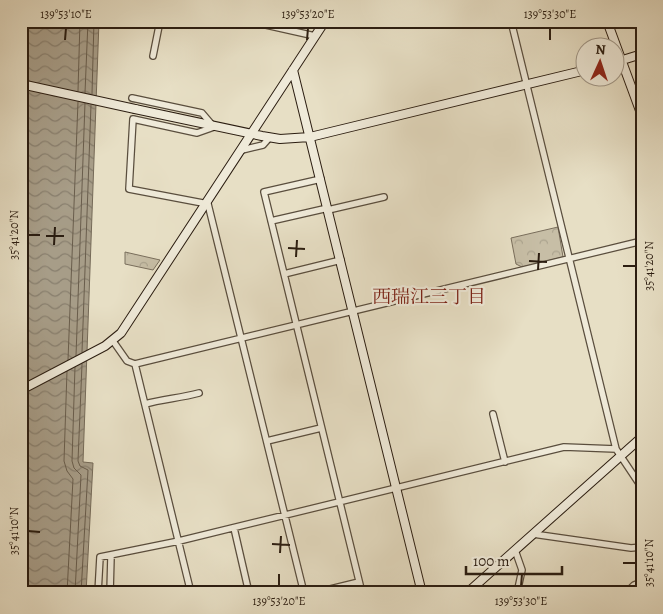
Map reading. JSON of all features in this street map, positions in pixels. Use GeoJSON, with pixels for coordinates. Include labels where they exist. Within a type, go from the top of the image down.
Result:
{"type":"FeatureCollection","features":[{"type":"Feature","properties":{"kind":"street"},"geometry":{"type":"LineString","coordinates":[[153,56],[160,21]]}},
{"type":"Feature","properties":{"kind":"street"},"geometry":{"type":"LineString","coordinates":[[248,21],[315,36]]}},
{"type":"Feature","properties":{"kind":"street"},"geometry":{"type":"LineString","coordinates":[[21,390],[105,346],[113,341],[126,326],[208,204],[325,21]]}},
{"type":"Feature","properties":{"kind":"street"},"geometry":{"type":"LineString","coordinates":[[510,21],[616,449],[642,488]]}},
{"type":"Feature","properties":{"kind":"street"},"geometry":{"type":"LineString","coordinates":[[607,21],[612,38]]}},
{"type":"Feature","properties":{"kind":"street"},"geometry":{"type":"LineString","coordinates":[[626,59],[642,54]]}},
{"type":"Feature","properties":{"kind":"street"},"geometry":{"type":"LineString","coordinates":[[293,70],[422,593]]}},
{"type":"Feature","properties":{"kind":"street"},"geometry":{"type":"LineString","coordinates":[[21,84],[252,134],[270,137],[310,137],[576,72]]}},
{"type":"Feature","properties":{"kind":"street"},"geometry":{"type":"LineString","coordinates":[[626,78],[642,116]]}},
{"type":"Feature","properties":{"kind":"street"},"geometry":{"type":"LineString","coordinates":[[132,98],[202,113],[214,127]]}},
{"type":"Feature","properties":{"kind":"street"},"geometry":{"type":"LineString","coordinates":[[208,204],[128,188],[133,119],[197,133],[214,127]]}},
{"type":"Feature","properties":{"kind":"street"},"geometry":{"type":"LineString","coordinates":[[242,150],[263,145],[270,137]]}},
{"type":"Feature","properties":{"kind":"street"},"geometry":{"type":"LineString","coordinates":[[321,179],[264,192],[362,593]]}},
{"type":"Feature","properties":{"kind":"street"},"geometry":{"type":"LineString","coordinates":[[271,221],[384,197]]}},
{"type":"Feature","properties":{"kind":"street"},"geometry":{"type":"LineString","coordinates":[[208,204],[304,593]]}},
{"type":"Feature","properties":{"kind":"street"},"geometry":{"type":"LineString","coordinates":[[113,341],[127,361],[135,364],[642,241]]}},
{"type":"Feature","properties":{"kind":"street"},"geometry":{"type":"LineString","coordinates":[[284,274],[341,260]]}},
{"type":"Feature","properties":{"kind":"street"},"geometry":{"type":"LineString","coordinates":[[135,364],[191,593]]}},
{"type":"Feature","properties":{"kind":"street"},"geometry":{"type":"LineString","coordinates":[[145,404],[199,392]]}},
{"type":"Feature","properties":{"kind":"street"},"geometry":{"type":"LineString","coordinates":[[493,414],[505,462]]}},
{"type":"Feature","properties":{"kind":"street"},"geometry":{"type":"LineString","coordinates":[[267,441],[321,428]]}},
{"type":"Feature","properties":{"kind":"street"},"geometry":{"type":"LineString","coordinates":[[467,593],[642,437]]}},
{"type":"Feature","properties":{"kind":"street"},"geometry":{"type":"LineString","coordinates":[[98,593],[100,557],[234,528],[564,446],[616,449]]}},
{"type":"Feature","properties":{"kind":"street"},"geometry":{"type":"LineString","coordinates":[[234,528],[249,593]]}},
{"type":"Feature","properties":{"kind":"street"},"geometry":{"type":"LineString","coordinates":[[533,534],[631,548],[642,546]]}},
{"type":"Feature","properties":{"kind":"street"},"geometry":{"type":"LineString","coordinates":[[515,550],[522,570],[517,593]]}},
{"type":"Feature","properties":{"kind":"street"},"geometry":{"type":"LineString","coordinates":[[110,593],[111,556]]}},
{"type":"Feature","properties":{"kind":"street"},"geometry":{"type":"LineString","coordinates":[[314,593],[359,582]]}},
{"type":"Feature","properties":{"kind":"street"},"geometry":{"type":"LineString","coordinates":[[626,593],[634,585],[642,582]]}},
{"type":"Feature","properties":{"kind":"green space"},"geometry":{"type":"Polygon","coordinates":[[[558,227],[563,257],[522,267],[516,264],[511,238],[558,227]]]}},
{"type":"Feature","properties":{"kind":"green space"},"geometry":{"type":"Polygon","coordinates":[[[125,252],[160,260],[153,270],[125,264],[125,252]]]}},
{"type":"Feature","properties":{"kind":"water"},"geometry":{"type":"Polygon","coordinates":[[[22,21],[99,21],[83,462],[93,463],[86,593],[21,593],[22,21]]]}},
{"type":"Feature","properties":{"kind":"tunnel"},"geometry":{"type":"LineString","coordinates":[[132,98],[133,119]]}},
{"type":"Feature","properties":{"kind":"district","name":"西瑞江三丁目"},"geometry":{"type":"Point","coordinates":[429,296]}}]}
